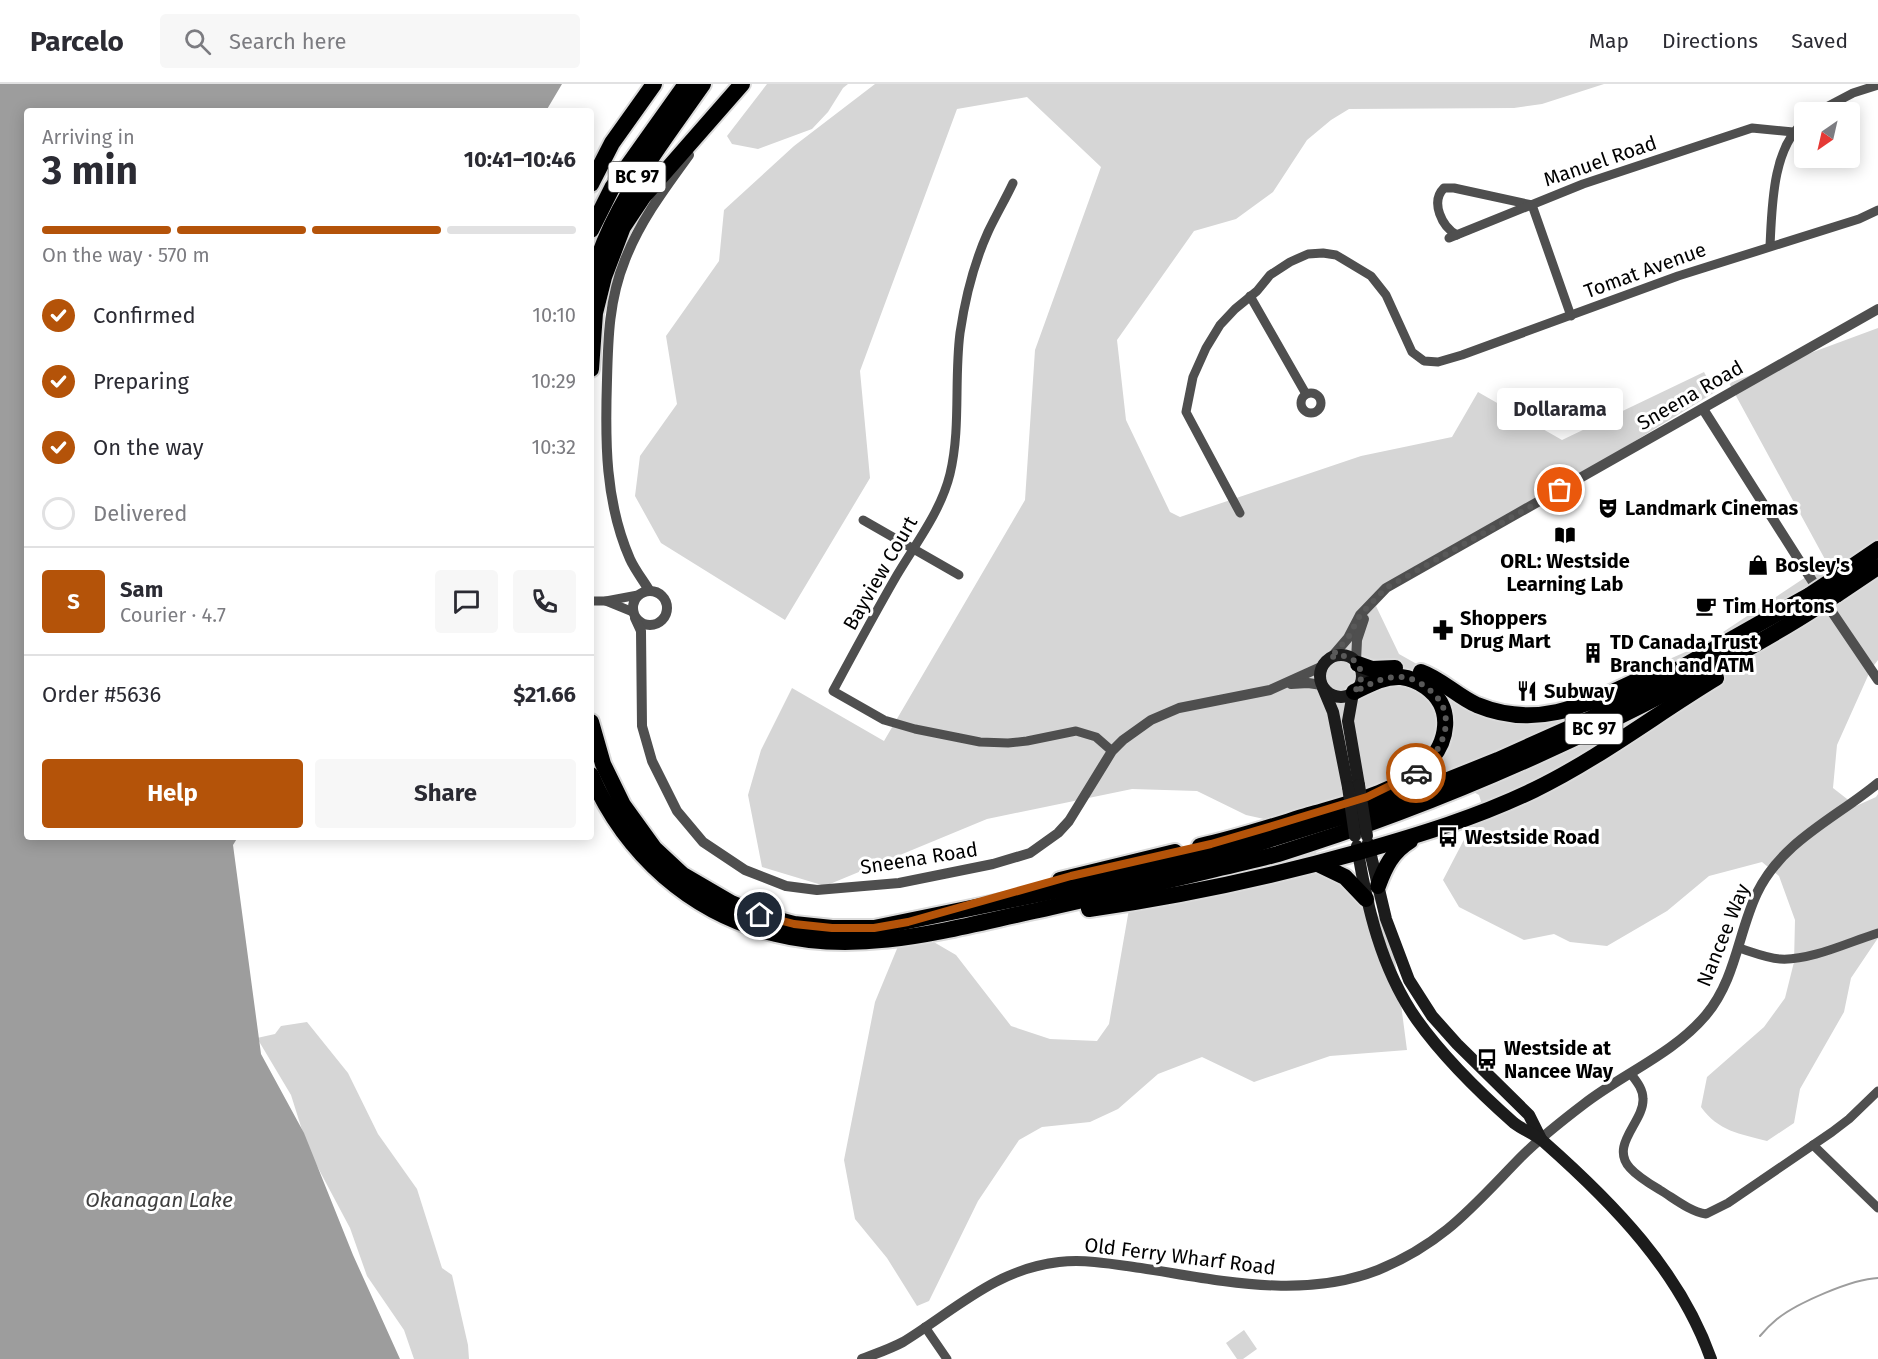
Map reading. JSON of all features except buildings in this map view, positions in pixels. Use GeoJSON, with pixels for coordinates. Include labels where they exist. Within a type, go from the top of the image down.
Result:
{"type":"FeatureCollection","features":[{"type":"Feature","properties":{"kind":"highway"},"geometry":{"type":"LineString","coordinates":[[594,178],[612,143],[654,84]]}},
{"type":"Feature","properties":{"kind":"highway","name":"BC 97"},"geometry":{"type":"LineString","coordinates":[[594,224],[612,188],[686,84]]}},
{"type":"Feature","properties":{"kind":"highway","name":"BC 97"},"geometry":{"type":"LineString","coordinates":[[594,271],[602,243],[629,190],[703,84]]}},
{"type":"Feature","properties":{"kind":"highway"},"geometry":{"type":"LineString","coordinates":[[594,327],[604,277],[623,227],[643,197],[742,84]]}},
{"type":"Feature","properties":{"kind":"highway","name":"BC 97"},"geometry":{"type":"LineString","coordinates":[[594,782],[604,804],[628,839],[664,877],[690,897],[732,920],[778,934],[834,942],[876,941],[1098,882],[1249,846],[1408,796],[1592,718],[1706,653],[1814,601],[1832,589],[1878,549]]}},
{"type":"Feature","properties":{"kind":"highway","name":"BC 97"},"geometry":{"type":"LineString","coordinates":[[1832,589],[1878,567]]}},
{"type":"Feature","properties":{"kind":"highway","name":"BC 97"},"geometry":{"type":"LineString","coordinates":[[594,732],[603,764],[623,805],[654,848],[683,874],[731,903],[760,915],[794,924],[832,928],[874,928],[940,923],[1150,885],[1277,854],[1405,810],[1477,782],[1612,721],[1777,634],[1814,601]]}},
{"type":"Feature","properties":{"kind":"highway"},"geometry":{"type":"LineString","coordinates":[[940,923],[1160,899],[1317,864],[1362,843],[1421,834],[1499,806],[1577,767],[1728,670],[1777,634]]}},
{"type":"Feature","properties":{"kind":"highway"},"geometry":{"type":"LineString","coordinates":[[1357,663],[1372,669],[1412,669],[1425,674],[1479,706],[1524,716],[1543,716],[1571,710],[1667,667],[1706,653]]}},
{"type":"Feature","properties":{"kind":"highway"},"geometry":{"type":"LineString","coordinates":[[940,923],[1071,876],[1211,844],[1367,797],[1404,780],[1425,766],[1434,756],[1445,734],[1445,714],[1436,696],[1422,684],[1403,677],[1384,678],[1353,693]]}},
{"type":"Feature","properties":{"kind":"highway"},"geometry":{"type":"LineString","coordinates":[[1378,886],[1394,853],[1421,834]]}},
{"type":"Feature","properties":{"kind":"highway"},"geometry":{"type":"LineString","coordinates":[[1317,864],[1345,877],[1366,899]]}},
{"type":"Feature","properties":{"kind":"main road"},"geometry":{"type":"LineString","coordinates":[[1354,786],[1320,675],[1326,662],[1343,655],[1357,663],[1362,676],[1353,693],[1348,721],[1354,786],[1362,843],[1366,899],[1393,979],[1416,1019],[1446,1056],[1515,1124],[1542,1140],[1585,1180],[1644,1241],[1686,1304],[1703,1337],[1711,1359]]}},
{"type":"Feature","properties":{"kind":"main road"},"geometry":{"type":"LineString","coordinates":[[1322,686],[1333,695],[1340,697],[1353,693]]}},
{"type":"Feature","properties":{"kind":"main road"},"geometry":{"type":"LineString","coordinates":[[1362,843],[1378,886],[1386,919],[1402,966],[1421,1001],[1457,1044],[1529,1115],[1542,1140]]}},
{"type":"Feature","properties":{"kind":"street"},"geometry":{"type":"LineString","coordinates":[[1833,102],[1878,85]]}},
{"type":"Feature","properties":{"kind":"street"},"geometry":{"type":"LineString","coordinates":[[650,590],[631,560],[609,483],[606,457],[608,326],[614,293],[625,260],[639,231],[651,209],[724,106]]}},
{"type":"Feature","properties":{"kind":"street","name":"Manuel Road"},"geometry":{"type":"LineString","coordinates":[[1571,316],[1532,205],[1583,184],[1752,128],[1793,132]]}},
{"type":"Feature","properties":{"kind":"street"},"geometry":{"type":"LineString","coordinates":[[1770,246],[1772,201],[1779,163],[1793,132]]}},
{"type":"Feature","properties":{"kind":"street","name":"Bayview Court"},"geometry":{"type":"LineString","coordinates":[[1013,183],[977,261],[966,308],[960,337],[956,438],[950,475],[936,510],[833,691],[884,720],[915,729],[980,742],[1008,743],[1076,731],[1096,737],[1113,751]]}},
{"type":"Feature","properties":{"kind":"street"},"geometry":{"type":"LineString","coordinates":[[1444,188],[1454,188],[1532,205],[1453,237],[1442,221],[1438,199],[1444,188]]}},
{"type":"Feature","properties":{"kind":"street","name":"Tomat Avenue"},"geometry":{"type":"LineString","coordinates":[[1250,296],[1270,275],[1290,262],[1308,254],[1336,255],[1371,276],[1386,295],[1412,352],[1424,361],[1438,362],[1678,276],[1859,219],[1878,210]]}},
{"type":"Feature","properties":{"kind":"street"},"geometry":{"type":"LineString","coordinates":[[1239,513],[1186,412],[1194,376],[1206,348],[1220,325],[1250,296],[1306,394]]}},
{"type":"Feature","properties":{"kind":"street","name":"Sneena Road"},"geometry":{"type":"LineString","coordinates":[[1282,686],[1326,662],[1340,650],[1354,624],[1367,607],[1386,588],[1398,580],[1878,309]]}},
{"type":"Feature","properties":{"kind":"street"},"geometry":{"type":"LineString","coordinates":[[1703,409],[1878,680]]}},
{"type":"Feature","properties":{"kind":"street"},"geometry":{"type":"LineString","coordinates":[[863,520],[959,574]]}},
{"type":"Feature","properties":{"kind":"street"},"geometry":{"type":"LineString","coordinates":[[594,601],[638,595],[650,590],[663,596],[668,610],[665,617],[654,625],[647,626],[634,615],[606,601]]}},
{"type":"Feature","properties":{"kind":"street"},"geometry":{"type":"LineString","coordinates":[[634,615],[634,600],[638,595]]}},
{"type":"Feature","properties":{"kind":"street","name":"Sneena Road"},"geometry":{"type":"LineString","coordinates":[[1357,663],[1357,640],[1367,607]]}},
{"type":"Feature","properties":{"kind":"street","name":"Sneena Road"},"geometry":{"type":"LineString","coordinates":[[634,615],[641,631],[642,726],[652,761],[677,811],[703,842],[745,870],[786,886],[817,890],[899,883],[993,864],[1030,853],[1058,833],[1069,821],[1113,751],[1132,733],[1165,713],[1282,686],[1308,683],[1322,686]]}},
{"type":"Feature","properties":{"kind":"street","name":"Sneena Road"},"geometry":{"type":"LineString","coordinates":[[641,660],[654,625]]}},
{"type":"Feature","properties":{"kind":"street","name":"Nancee Way"},"geometry":{"type":"LineString","coordinates":[[1542,1140],[1585,1103],[1681,1039],[1706,1015],[1726,983],[1750,909],[1776,864],[1817,826],[1878,783]]}},
{"type":"Feature","properties":{"kind":"street"},"geometry":{"type":"LineString","coordinates":[[1739,948],[1779,959],[1791,959],[1878,933]]}},
{"type":"Feature","properties":{"kind":"street"},"geometry":{"type":"LineString","coordinates":[[1631,1074],[1643,1097],[1641,1110],[1625,1141],[1625,1154],[1629,1168],[1694,1210],[1706,1214],[1728,1203],[1813,1145],[1876,1096]]}},
{"type":"Feature","properties":{"kind":"street","name":"Old Ferry Wharf Road"},"geometry":{"type":"LineString","coordinates":[[862,1359],[899,1344],[1001,1278],[1030,1267],[1060,1262],[1098,1262],[1262,1286],[1322,1284],[1367,1274],[1392,1264],[1439,1238],[1542,1140]]}},
{"type":"Feature","properties":{"kind":"street"},"geometry":{"type":"LineString","coordinates":[[1813,1145],[1878,1208]]}},
{"type":"Feature","properties":{"kind":"street"},"geometry":{"type":"LineString","coordinates":[[925,1327],[947,1359]]}},
{"type":"Feature","properties":{"kind":"shaded area"},"geometry":{"type":"Polygon","coordinates":[[[767,84],[848,84],[828,112],[812,129],[758,149],[732,144],[727,136],[767,84]]]}},
{"type":"Feature","properties":{"kind":"shaded area"},"geometry":{"type":"Polygon","coordinates":[[[875,84],[1604,84],[1542,104],[1514,108],[1349,109],[1331,120],[1307,140],[1273,192],[1236,219],[1194,231],[1117,340],[1126,420],[1170,512],[1180,517],[1361,456],[1452,437],[1478,392],[1562,440],[1704,372],[1715,392],[1390,591],[1376,606],[1399,654],[1477,698],[1520,708],[1568,704],[1708,642],[1827,563],[1729,383],[1878,328],[1878,660],[1871,669],[1837,745],[1833,788],[1856,806],[1878,794],[1878,938],[1851,978],[1844,1012],[1800,1089],[1794,1123],[1767,1141],[1722,1126],[1701,1107],[1707,1077],[1764,1027],[1785,998],[1794,962],[1795,920],[1779,876],[1762,862],[1709,876],[1667,911],[1607,946],[1570,942],[1554,934],[1524,940],[1459,907],[1443,880],[1482,805],[1479,795],[1468,789],[1291,825],[1246,815],[1197,791],[1132,789],[987,819],[825,886],[762,867],[748,795],[761,750],[792,688],[884,741],[1025,500],[1035,350],[1101,167],[1027,97],[957,109],[860,371],[870,478],[785,620],[661,543],[635,496],[640,456],[677,404],[666,336],[719,261],[724,210],[794,146],[875,84]]]}},
{"type":"Feature","properties":{"kind":"shaded area"},"geometry":{"type":"Polygon","coordinates":[[[1299,839],[1357,884],[1392,936],[1407,1050],[1330,1056],[1254,1082],[1202,1057],[1158,1074],[1118,1109],[1090,1122],[1042,1127],[1019,1140],[978,1201],[929,1301],[917,1306],[887,1258],[855,1219],[844,1160],[875,1002],[901,939],[920,934],[956,955],[1011,1026],[1050,1039],[1097,1041],[1109,1024],[1136,869],[1299,839]]]}},
{"type":"Feature","properties":{"kind":"shaded area"},"geometry":{"type":"Polygon","coordinates":[[[307,1022],[348,1073],[378,1134],[417,1189],[442,1268],[452,1275],[469,1359],[414,1359],[404,1330],[367,1276],[350,1228],[308,1149],[291,1095],[257,1038],[275,1034],[281,1026],[307,1022]]]}},
{"type":"Feature","properties":{"kind":"shaded area"},"geometry":{"type":"Polygon","coordinates":[[[1244,1330],[1257,1349],[1243,1359],[1237,1359],[1226,1343],[1244,1330]]]}},
{"type":"Feature","properties":{"kind":"water","name":"Okanagan Lake"},"geometry":{"type":"Polygon","coordinates":[[[0,84],[562,84],[548,108],[24,108],[24,840],[236,840],[233,845],[261,1054],[304,1133],[353,1255],[400,1359],[0,1359],[0,84]]]}},
{"type":"Feature","properties":{"kind":"waterway"},"geometry":{"type":"LineString","coordinates":[[1760,1336],[1777,1319],[1811,1299],[1840,1287],[1878,1278]]}},
{"type":"Feature","properties":{"kind":"way so far"},"geometry":{"type":"LineString","coordinates":[[1416,773],[1434,756],[1445,734],[1445,714],[1436,696],[1422,684],[1403,677],[1384,678],[1354,692],[1362,676],[1356,661],[1343,655],[1330,658],[1340,650],[1360,615],[1386,588],[1560,490]]}},
{"type":"Feature","properties":{"kind":"place","name":"Dollarama"},"geometry":{"type":"Point","coordinates":[1560,490]}},
{"type":"Feature","properties":{"kind":"place","name":"Landmark Cinemas"},"geometry":{"type":"Point","coordinates":[1608,508]}},
{"type":"Feature","properties":{"kind":"place","name":"ORL: Westside Learning Lab"},"geometry":{"type":"Point","coordinates":[1565,535]}},
{"type":"Feature","properties":{"kind":"place","name":"Bosley's"},"geometry":{"type":"Point","coordinates":[1758,565]}},
{"type":"Feature","properties":{"kind":"place","name":"Tim Hortons"},"geometry":{"type":"Point","coordinates":[1706,606]}},
{"type":"Feature","properties":{"kind":"place","name":"Shoppers Drug Mart"},"geometry":{"type":"Point","coordinates":[1443,630]}},
{"type":"Feature","properties":{"kind":"place","name":"TD Canada Trust Branch and ATM"},"geometry":{"type":"Point","coordinates":[1593,653]}},
{"type":"Feature","properties":{"kind":"place","name":"Subway"},"geometry":{"type":"Point","coordinates":[1527,691]}},
{"type":"Feature","properties":{"kind":"place","name":"Westside Road"},"geometry":{"type":"Point","coordinates":[1448,837]}},
{"type":"Feature","properties":{"kind":"place","name":"Westside at Nancee Way"},"geometry":{"type":"Point","coordinates":[1487,1059]}},
{"type":"Feature","properties":{"kind":"route"},"geometry":{"type":"LineString","coordinates":[[760,915],[794,924],[832,928],[874,928],[908,922],[1071,876],[1211,844],[1367,797],[1416,773]]}}]}
